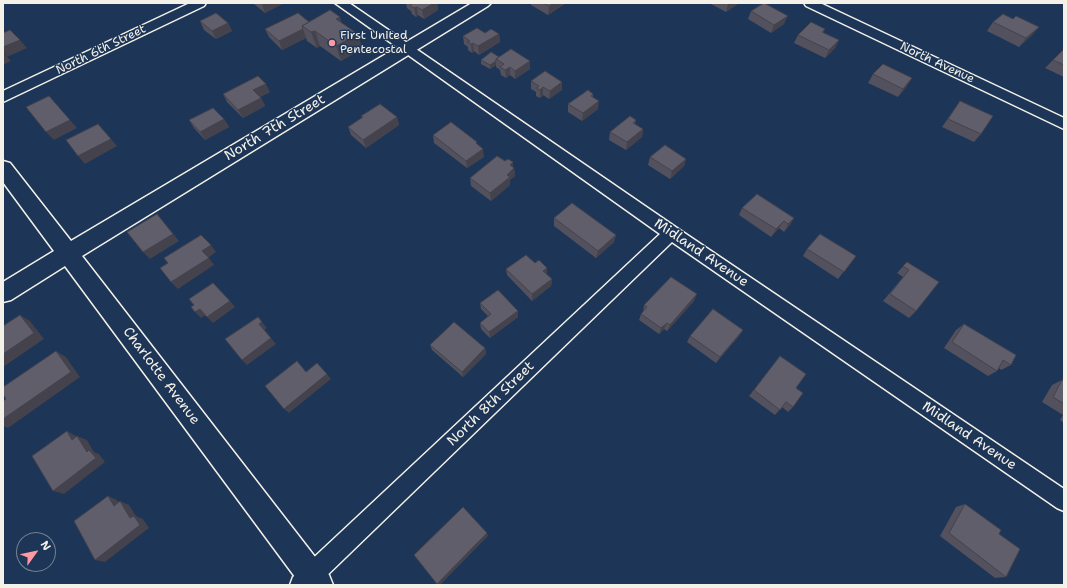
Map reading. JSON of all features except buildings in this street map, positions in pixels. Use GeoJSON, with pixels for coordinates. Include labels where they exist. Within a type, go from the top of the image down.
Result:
{"type":"FeatureCollection","features":[{"type":"Feature","properties":{"kind":"street","name":"North 6th Street"},"geometry":{"type":"LineString","coordinates":[[3,97],[200,3]]}},
{"type":"Feature","properties":{"kind":"street","name":"Midland Avenue"},"geometry":{"type":"LineString","coordinates":[[341,3],[671,233],[1064,501]]}},
{"type":"Feature","properties":{"kind":"street","name":"North 7th Street"},"geometry":{"type":"LineString","coordinates":[[3,293],[483,3]]}},
{"type":"Feature","properties":{"kind":"street","name":"North Avenue"},"geometry":{"type":"LineString","coordinates":[[810,3],[1064,124]]}},
{"type":"Feature","properties":{"kind":"street","name":"Charlotte Avenue"},"geometry":{"type":"LineString","coordinates":[[3,168],[218,450],[310,582]]}},
{"type":"Feature","properties":{"kind":"street","name":"North 8th Street"},"geometry":{"type":"LineString","coordinates":[[310,582],[671,233]]}},
{"type":"Feature","properties":{"kind":"place","name":"First United Pentecostal"},"geometry":{"type":"Point","coordinates":[332,43]}}]}
